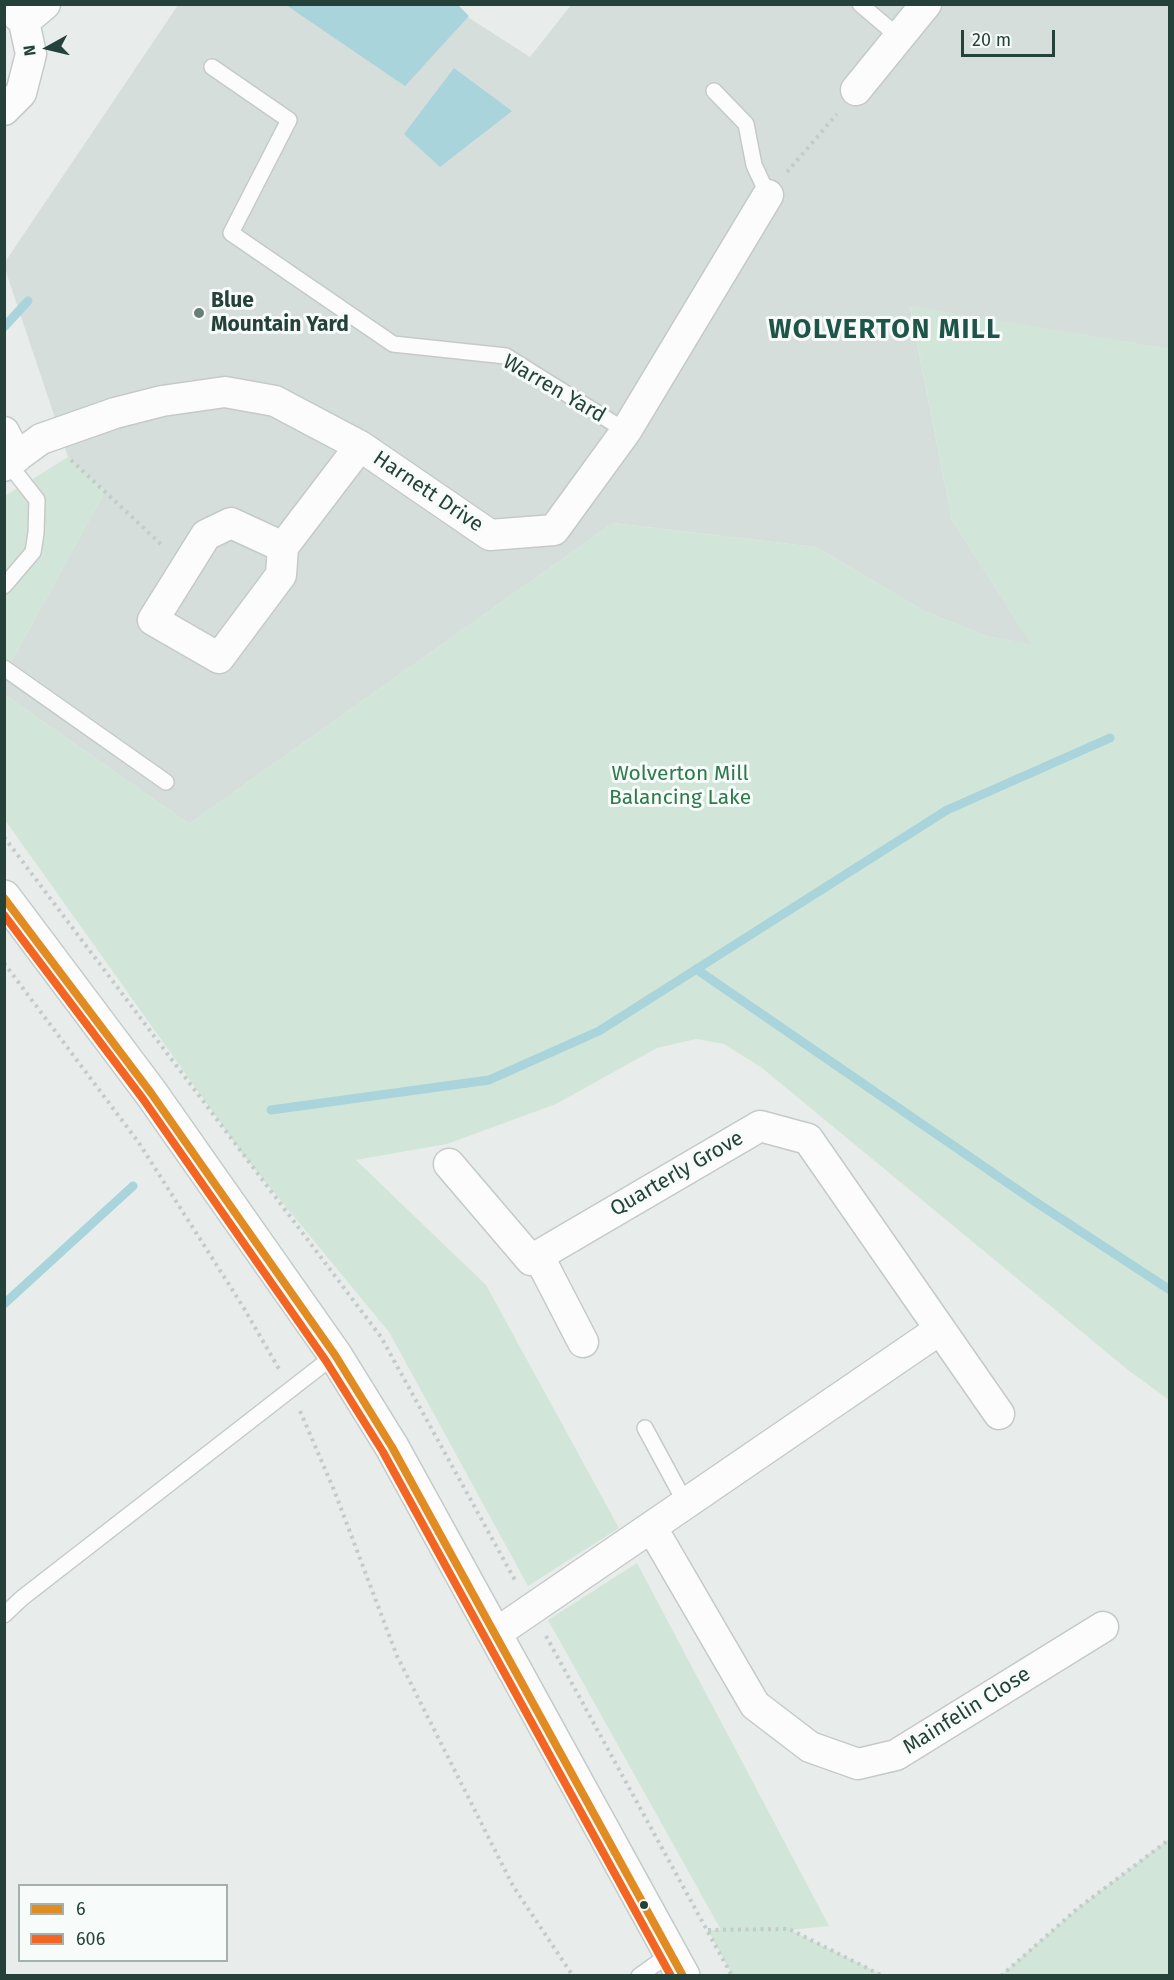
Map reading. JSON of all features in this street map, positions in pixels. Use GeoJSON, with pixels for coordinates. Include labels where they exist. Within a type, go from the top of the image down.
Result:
{"type":"FeatureCollection","features":[{"type":"Feature","properties":{"kind":"street"},"geometry":{"type":"LineString","coordinates":[[856,90],[926,4]]}},
{"type":"Feature","properties":{"kind":"street"},"geometry":{"type":"LineString","coordinates":[[4,110],[21,93],[31,54],[25,10]]}},
{"type":"Feature","properties":{"kind":"street","name":"Harnett Drive"},"geometry":{"type":"LineString","coordinates":[[9,455],[41,439],[115,413],[162,401],[225,392],[275,401],[360,446],[490,535],[554,530],[626,431],[768,195]]}},
{"type":"Feature","properties":{"kind":"street"},"geometry":{"type":"LineString","coordinates":[[283,547],[231,523],[206,535],[153,620],[219,658],[281,575],[283,547],[360,446]]}},
{"type":"Feature","properties":{"kind":"street"},"geometry":{"type":"LineString","coordinates":[[4,897],[151,1093],[335,1355],[392,1447],[677,1964]]}},
{"type":"Feature","properties":{"kind":"street","name":"Quarterly Grove"},"geometry":{"type":"LineString","coordinates":[[538,1255],[760,1126],[808,1139],[999,1414]]}},
{"type":"Feature","properties":{"kind":"street"},"geometry":{"type":"LineString","coordinates":[[449,1164],[531,1260],[538,1255],[583,1342]]}},
{"type":"Feature","properties":{"kind":"street"},"geometry":{"type":"LineString","coordinates":[[495,1634],[939,1330]]}},
{"type":"Feature","properties":{"kind":"street","name":"Mainfelin Close"},"geometry":{"type":"LineString","coordinates":[[652,1528],[755,1705],[810,1747],[858,1764],[896,1755],[1102,1627]]}},
{"type":"Feature","properties":{"kind":"lane"},"geometry":{"type":"LineString","coordinates":[[860,4],[900,38]]}},
{"type":"Feature","properties":{"kind":"lane","name":"Warren Yard"},"geometry":{"type":"LineString","coordinates":[[212,68],[289,120],[231,233],[393,344],[506,356],[626,431]]}},
{"type":"Feature","properties":{"kind":"lane"},"geometry":{"type":"LineString","coordinates":[[714,92],[746,124],[754,165],[768,195]]}},
{"type":"Feature","properties":{"kind":"lane"},"geometry":{"type":"LineString","coordinates":[[4,586],[33,552],[36,533],[37,501],[9,455]]}},
{"type":"Feature","properties":{"kind":"lane"},"geometry":{"type":"LineString","coordinates":[[4,668],[166,782]]}},
{"type":"Feature","properties":{"kind":"lane"},"geometry":{"type":"LineString","coordinates":[[4,1615],[22,1598],[335,1355]]}},
{"type":"Feature","properties":{"kind":"lane"},"geometry":{"type":"LineString","coordinates":[[645,1428],[686,1504]]}},
{"type":"Feature","properties":{"kind":"lane"},"geometry":{"type":"LineString","coordinates":[[639,1976],[677,1964]]}},
{"type":"Feature","properties":{"kind":"path"},"geometry":{"type":"LineString","coordinates":[[768,195],[856,90]]}},
{"type":"Feature","properties":{"kind":"path"},"geometry":{"type":"LineString","coordinates":[[41,439],[68,457],[185,569]]}},
{"type":"Feature","properties":{"kind":"path"},"geometry":{"type":"LineString","coordinates":[[4,963],[139,1143],[242,1305],[290,1389],[334,1490],[398,1656],[513,1886],[573,1976]]}},
{"type":"Feature","properties":{"kind":"path"},"geometry":{"type":"LineString","coordinates":[[1000,1976],[1077,1909],[1170,1839]]}},
{"type":"Feature","properties":{"kind":"path"},"geometry":{"type":"LineString","coordinates":[[708,1930],[789,1929],[883,1976]]}},
{"type":"Feature","properties":{"kind":"shaded area"},"geometry":{"type":"Polygon","coordinates":[[[178,5],[449,5],[530,57],[571,5],[1169,5],[1169,349],[910,307],[952,520],[1032,645],[986,636],[924,611],[816,547],[613,523],[189,824],[5,695],[5,673],[105,491],[68,457],[5,269],[5,262],[178,5]]]}},
{"type":"Feature","properties":{"kind":"green space","name":"Wolverton Mill Balancing Lake"},"geometry":{"type":"Polygon","coordinates":[[[910,306],[1169,349],[1169,1400],[1128,1370],[762,1068],[724,1044],[696,1039],[657,1048],[556,1104],[447,1144],[356,1160],[486,1285],[619,1528],[528,1586],[389,1332],[244,1156],[5,820],[5,695],[189,824],[613,523],[816,547],[924,611],[986,636],[1031,644],[952,520],[910,306]]]}},
{"type":"Feature","properties":{"kind":"green space"},"geometry":{"type":"Polygon","coordinates":[[[68,457],[105,491],[5,673],[5,496],[68,457]]]}},
{"type":"Feature","properties":{"kind":"green space"},"geometry":{"type":"Polygon","coordinates":[[[637,1563],[829,1926],[790,1930],[883,1975],[732,1975],[708,1930],[721,1930],[548,1620],[637,1563]]]}},
{"type":"Feature","properties":{"kind":"green space"},"geometry":{"type":"Polygon","coordinates":[[[1169,1839],[1169,1975],[1001,1975],[1077,1909],[1169,1839]]]}},
{"type":"Feature","properties":{"kind":"water"},"geometry":{"type":"Polygon","coordinates":[[[286,5],[458,5],[469,16],[405,86],[286,5]]]}},
{"type":"Feature","properties":{"kind":"water"},"geometry":{"type":"Polygon","coordinates":[[[454,68],[512,111],[440,167],[404,134],[454,68]]]}},
{"type":"Feature","properties":{"kind":"waterway"},"geometry":{"type":"LineString","coordinates":[[4,327],[28,301]]}},
{"type":"Feature","properties":{"kind":"waterway"},"geometry":{"type":"LineString","coordinates":[[271,1110],[489,1080],[599,1031],[947,810],[1110,738]]}},
{"type":"Feature","properties":{"kind":"waterway"},"geometry":{"type":"LineString","coordinates":[[696,969],[1031,1199],[1170,1290]]}},
{"type":"Feature","properties":{"kind":"waterway"},"geometry":{"type":"LineString","coordinates":[[4,1304],[133,1186]]}},
{"type":"Feature","properties":{"kind":"transit line","name":"6"},"geometry":{"type":"LineString","coordinates":[[4,898],[151,1093],[335,1355],[392,1447],[683,1976]]}},
{"type":"Feature","properties":{"kind":"transit line","name":"606"},"geometry":{"type":"LineString","coordinates":[[4,915],[143,1099],[326,1361],[383,1452],[671,1976]]}},
{"type":"Feature","properties":{"kind":"place","name":"Blue Mountain Yard"},"geometry":{"type":"Point","coordinates":[199,313]}},
{"type":"Feature","properties":{"kind":"district","name":"WOLVERTON MILL"},"geometry":{"type":"Point","coordinates":[885,330]}}]}
